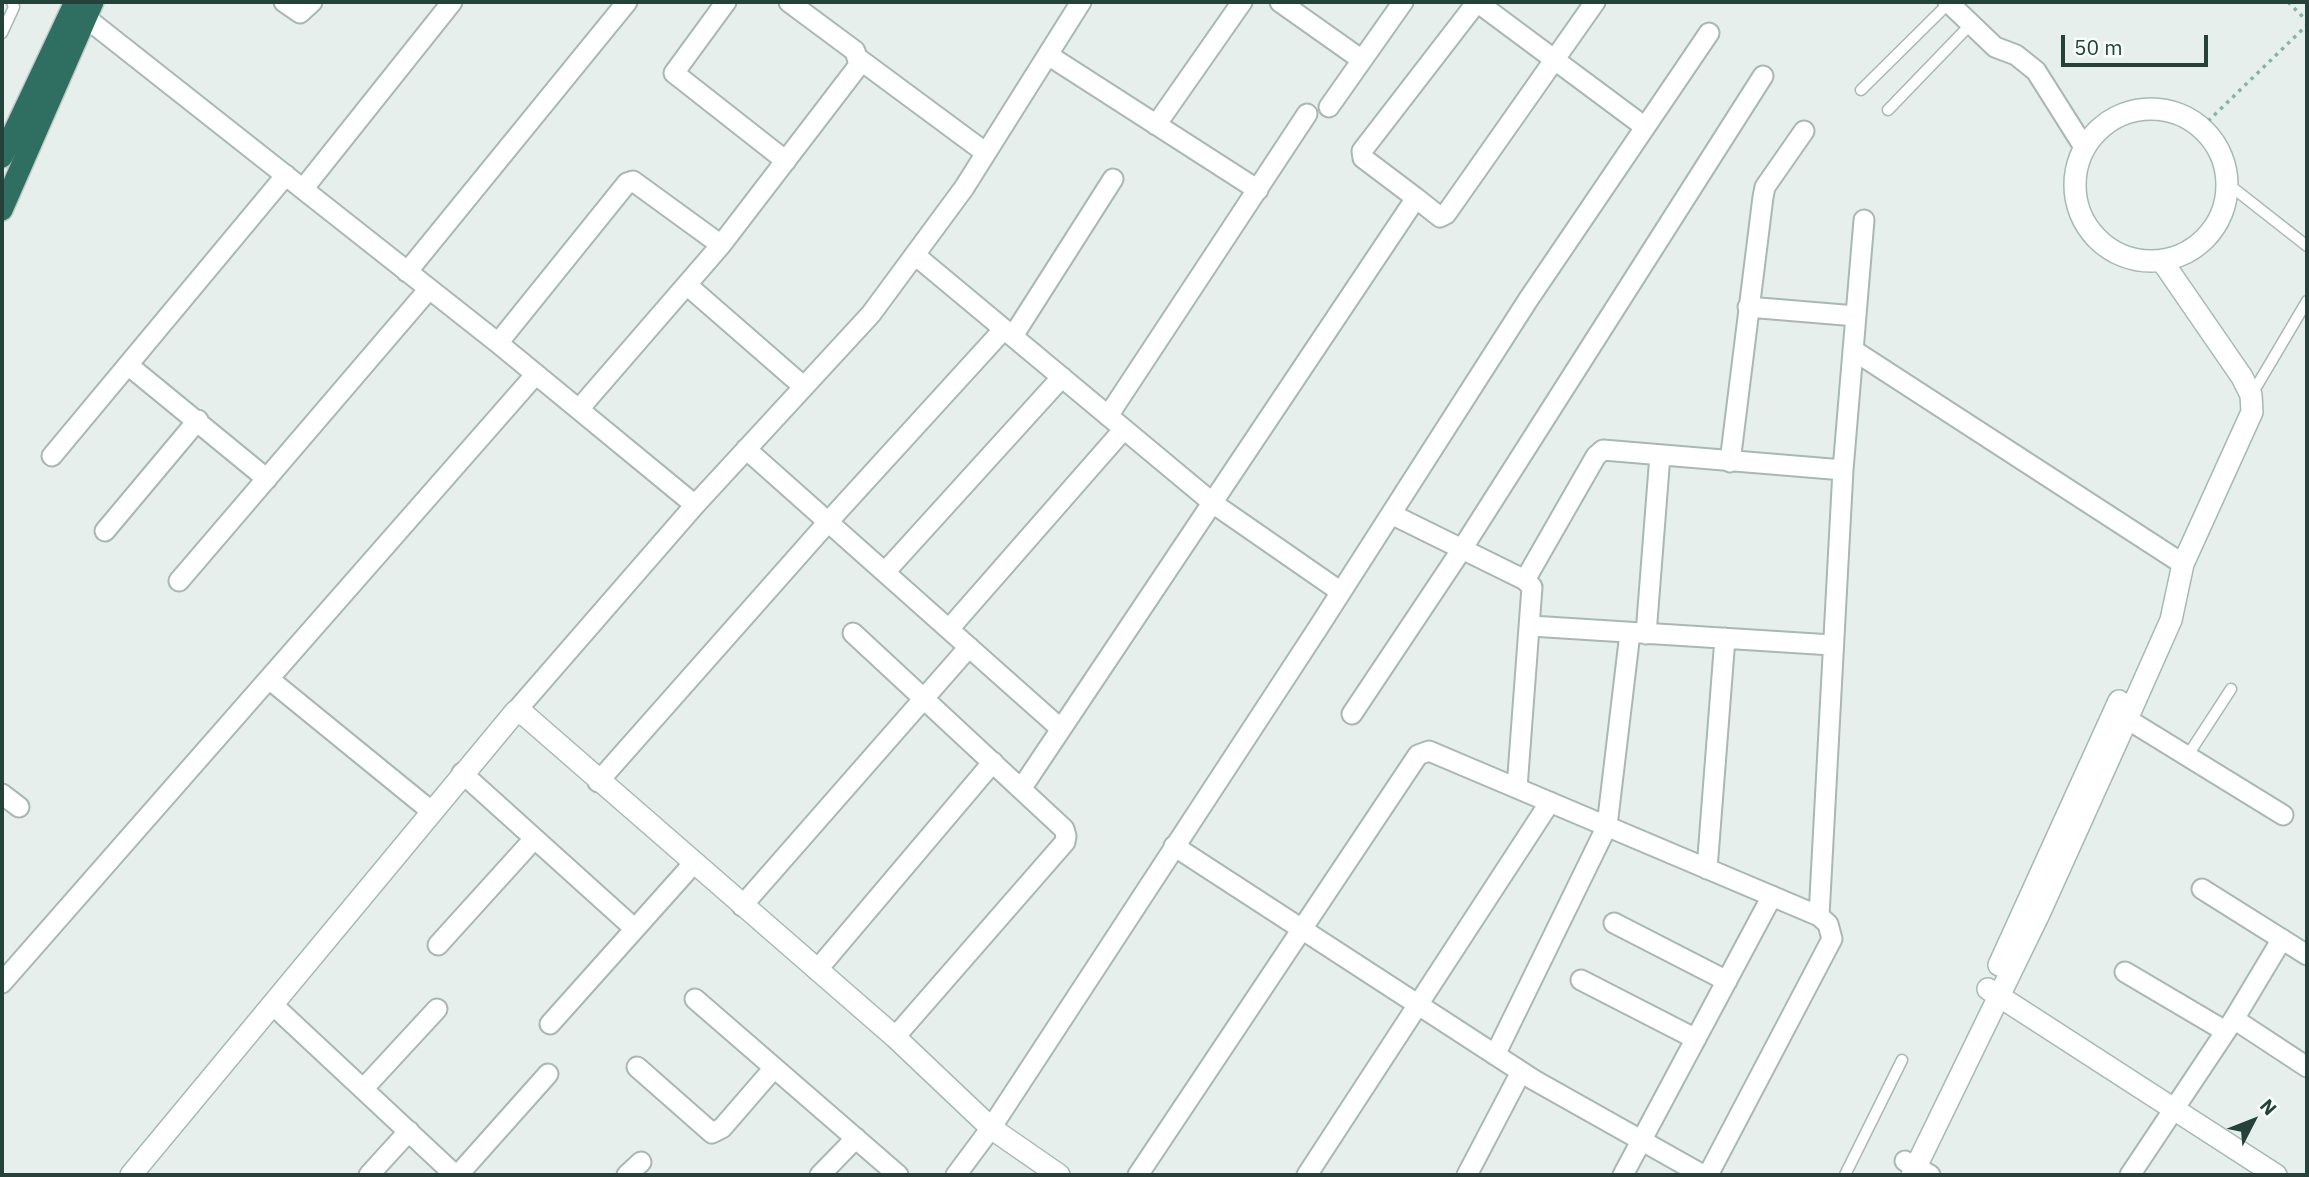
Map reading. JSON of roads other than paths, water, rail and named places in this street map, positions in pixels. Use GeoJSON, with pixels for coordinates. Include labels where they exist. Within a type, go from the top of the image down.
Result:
{"type":"FeatureCollection","features":[{"type":"Feature","properties":{"kind":"highway"},"geometry":{"type":"LineString","coordinates":[[2,157],[78,6]]}},
{"type":"Feature","properties":{"kind":"highway"},"geometry":{"type":"LineString","coordinates":[[2,210],[78,6]]}},
{"type":"Feature","properties":{"kind":"street"},"geometry":{"type":"LineString","coordinates":[[284,2],[300,13],[312,2]]}},
{"type":"Feature","properties":{"kind":"street"},"geometry":{"type":"LineString","coordinates":[[303,189],[452,2]]}},
{"type":"Feature","properties":{"kind":"street"},"geometry":{"type":"LineString","coordinates":[[407,272],[627,2]]}},
{"type":"Feature","properties":{"kind":"street"},"geometry":{"type":"LineString","coordinates":[[135,1174],[462,773],[695,505],[871,314],[986,153],[1082,2]]}},
{"type":"Feature","properties":{"kind":"street"},"geometry":{"type":"LineString","coordinates":[[1156,125],[1242,2]]}},
{"type":"Feature","properties":{"kind":"street"},"geometry":{"type":"LineString","coordinates":[[1280,2],[1362,60]]}},
{"type":"Feature","properties":{"kind":"street"},"geometry":{"type":"LineString","coordinates":[[1329,107],[1403,2]]}},
{"type":"Feature","properties":{"kind":"street"},"geometry":{"type":"LineString","coordinates":[[1595,2],[1554,60],[1446,214],[1440,217],[1363,158],[1362,151],[1477,2],[1554,60],[1645,127]]}},
{"type":"Feature","properties":{"kind":"street"},"geometry":{"type":"LineString","coordinates":[[1949,2],[1995,47],[2016,55],[2036,71],[2084,147]]}},
{"type":"Feature","properties":{"kind":"street"},"geometry":{"type":"LineString","coordinates":[[720,4],[674,73],[786,161]]}},
{"type":"Feature","properties":{"kind":"street"},"geometry":{"type":"LineString","coordinates":[[579,409],[721,245],[859,65],[855,51],[797,4]]}},
{"type":"Feature","properties":{"kind":"street"},"geometry":{"type":"LineString","coordinates":[[78,6],[695,505]]}},
{"type":"Feature","properties":{"kind":"street"},"geometry":{"type":"LineString","coordinates":[[956,1175],[991,1128],[1528,300],[1709,33]]}},
{"type":"Feature","properties":{"kind":"street"},"geometry":{"type":"LineString","coordinates":[[1048,55],[1258,190]]}},
{"type":"Feature","properties":{"kind":"street"},"geometry":{"type":"LineString","coordinates":[[859,59],[986,153]]}},
{"type":"Feature","properties":{"kind":"street"},"geometry":{"type":"LineString","coordinates":[[1352,713],[1462,549],[1763,76]]}},
{"type":"Feature","properties":{"kind":"street"},"geometry":{"type":"LineString","coordinates":[[2152,108],[2179,113],[2202,127],[2216,144],[2225,163],[2228,184],[2224,211],[2210,235],[2188,253],[2162,261],[2133,259],[2108,248],[2088,228],[2076,202],[2075,174],[2084,147],[2101,126],[2125,112],[2152,108]]}},
{"type":"Feature","properties":{"kind":"street"},"geometry":{"type":"LineString","coordinates":[[1108,416],[1307,114]]}},
{"type":"Feature","properties":{"kind":"street"},"geometry":{"type":"LineString","coordinates":[[1730,462],[1765,187],[1804,131]]}},
{"type":"Feature","properties":{"kind":"street"},"geometry":{"type":"LineString","coordinates":[[52,456],[286,176]]}},
{"type":"Feature","properties":{"kind":"street"},"geometry":{"type":"LineString","coordinates":[[598,782],[828,522],[1008,333],[1113,179]]}},
{"type":"Feature","properties":{"kind":"street"},"geometry":{"type":"LineString","coordinates":[[498,343],[627,183],[633,181],[721,245]]}},
{"type":"Feature","properties":{"kind":"street"},"geometry":{"type":"LineString","coordinates":[[1021,789],[1416,198]]}},
{"type":"Feature","properties":{"kind":"street"},"geometry":{"type":"LineString","coordinates":[[1819,916],[1843,470],[1864,220]]}},
{"type":"Feature","properties":{"kind":"street"},"geometry":{"type":"LineString","coordinates":[[915,255],[1214,504],[1341,592]]}},
{"type":"Feature","properties":{"kind":"street"},"geometry":{"type":"LineString","coordinates":[[1912,1171],[1993,992],[2087,768],[2180,574],[2252,412],[2251,395],[2162,261]]}},
{"type":"Feature","properties":{"kind":"street"},"geometry":{"type":"LineString","coordinates":[[687,285],[804,387]]}},
{"type":"Feature","properties":{"kind":"street"},"geometry":{"type":"LineString","coordinates":[[180,581],[429,289]]}},
{"type":"Feature","properties":{"kind":"street"},"geometry":{"type":"LineString","coordinates":[[1748,307],[1856,316]]}},
{"type":"Feature","properties":{"kind":"street"},"geometry":{"type":"LineString","coordinates":[[1853,351],[2180,574]]}},
{"type":"Feature","properties":{"kind":"street"},"geometry":{"type":"LineString","coordinates":[[128,365],[267,479]]}},
{"type":"Feature","properties":{"kind":"street"},"geometry":{"type":"LineString","coordinates":[[2,983],[536,374]]}},
{"type":"Feature","properties":{"kind":"street"},"geometry":{"type":"LineString","coordinates":[[885,572],[1062,377]]}},
{"type":"Feature","properties":{"kind":"street"},"geometry":{"type":"LineString","coordinates":[[105,531],[198,420]]}},
{"type":"Feature","properties":{"kind":"street"},"geometry":{"type":"LineString","coordinates":[[949,629],[1124,429]]}},
{"type":"Feature","properties":{"kind":"street"},"geometry":{"type":"LineString","coordinates":[[746,449],[1061,729]]}},
{"type":"Feature","properties":{"kind":"street"},"geometry":{"type":"LineString","coordinates":[[1525,580],[1596,456],[1608,449],[1843,470]]}},
{"type":"Feature","properties":{"kind":"street"},"geometry":{"type":"LineString","coordinates":[[1495,1055],[1607,826],[1638,633],[1660,455]]}},
{"type":"Feature","properties":{"kind":"street"},"geometry":{"type":"LineString","coordinates":[[1391,514],[1525,580],[1532,587],[1517,788]]}},
{"type":"Feature","properties":{"kind":"street"},"geometry":{"type":"LineString","coordinates":[[1993,992],[2039,914],[2127,719],[2171,620],[2180,574]]}},
{"type":"Feature","properties":{"kind":"street"},"geometry":{"type":"LineString","coordinates":[[1531,626],[1832,645]]}},
{"type":"Feature","properties":{"kind":"street"},"geometry":{"type":"LineString","coordinates":[[853,633],[925,696],[1064,829],[1065,842],[895,1037]]}},
{"type":"Feature","properties":{"kind":"street"},"geometry":{"type":"LineString","coordinates":[[1707,869],[1725,638]]}},
{"type":"Feature","properties":{"kind":"street"},"geometry":{"type":"LineString","coordinates":[[742,906],[969,647]]}},
{"type":"Feature","properties":{"kind":"street"},"geometry":{"type":"LineString","coordinates":[[269,679],[431,811]]}},
{"type":"Feature","properties":{"kind":"street"},"geometry":{"type":"LineString","coordinates":[[516,711],[526,716],[598,782],[895,1037],[991,1128],[1059,1175]]}},
{"type":"Feature","properties":{"kind":"street"},"geometry":{"type":"LineString","coordinates":[[2127,719],[2283,815]]}},
{"type":"Feature","properties":{"kind":"street"},"geometry":{"type":"LineString","coordinates":[[1138,1175],[1423,751],[1819,916],[1828,924],[1832,939],[1709,1175]]}},
{"type":"Feature","properties":{"kind":"street"},"geometry":{"type":"LineString","coordinates":[[817,970],[993,762]]}},
{"type":"Feature","properties":{"kind":"street"},"geometry":{"type":"LineString","coordinates":[[462,773],[635,929]]}},
{"type":"Feature","properties":{"kind":"street"},"geometry":{"type":"LineString","coordinates":[[2,794],[19,807]]}},
{"type":"Feature","properties":{"kind":"street"},"geometry":{"type":"LineString","coordinates":[[1307,1175],[1550,802]]}},
{"type":"Feature","properties":{"kind":"street"},"geometry":{"type":"LineString","coordinates":[[438,945],[534,839]]}},
{"type":"Feature","properties":{"kind":"street"},"geometry":{"type":"LineString","coordinates":[[1174,846],[1521,1072],[1703,1175]]}},
{"type":"Feature","properties":{"kind":"street"},"geometry":{"type":"LineString","coordinates":[[550,1024],[693,864]]}},
{"type":"Feature","properties":{"kind":"street"},"geometry":{"type":"LineString","coordinates":[[2202,889],[2307,955]]}},
{"type":"Feature","properties":{"kind":"street"},"geometry":{"type":"LineString","coordinates":[[1623,1175],[1772,896]]}},
{"type":"Feature","properties":{"kind":"street"},"geometry":{"type":"LineString","coordinates":[[1614,923],[1727,981]]}},
{"type":"Feature","properties":{"kind":"street"},"geometry":{"type":"LineString","coordinates":[[2130,1175],[2230,1025],[2282,939]]}},
{"type":"Feature","properties":{"kind":"street"},"geometry":{"type":"LineString","coordinates":[[2125,971],[2307,1067]]}},
{"type":"Feature","properties":{"kind":"street"},"geometry":{"type":"LineString","coordinates":[[1581,980],[1696,1039]]}},
{"type":"Feature","properties":{"kind":"street"},"geometry":{"type":"LineString","coordinates":[[1993,992],[2276,1175]]}},
{"type":"Feature","properties":{"kind":"street"},"geometry":{"type":"LineString","coordinates":[[695,999],[898,1175]]}},
{"type":"Feature","properties":{"kind":"street"},"geometry":{"type":"LineString","coordinates":[[273,1005],[457,1175],[548,1074]]}},
{"type":"Feature","properties":{"kind":"street"},"geometry":{"type":"LineString","coordinates":[[363,1088],[437,1009]]}},
{"type":"Feature","properties":{"kind":"street"},"geometry":{"type":"LineString","coordinates":[[637,1067],[712,1133],[722,1128],[774,1068]]}},
{"type":"Feature","properties":{"kind":"street"},"geometry":{"type":"LineString","coordinates":[[1467,1175],[1521,1072]]}},
{"type":"Feature","properties":{"kind":"street"},"geometry":{"type":"LineString","coordinates":[[369,1175],[409,1131]]}},
{"type":"Feature","properties":{"kind":"street"},"geometry":{"type":"LineString","coordinates":[[820,1175],[856,1138]]}},
{"type":"Feature","properties":{"kind":"lane"},"geometry":{"type":"LineString","coordinates":[[2,33],[14,7],[12,2]]}},
{"type":"Feature","properties":{"kind":"lane"},"geometry":{"type":"LineString","coordinates":[[1861,90],[1949,2]]}},
{"type":"Feature","properties":{"kind":"lane"},"geometry":{"type":"LineString","coordinates":[[1888,110],[1971,24]]}},
{"type":"Feature","properties":{"kind":"lane"},"geometry":{"type":"LineString","coordinates":[[2228,184],[2307,246]]}},
{"type":"Feature","properties":{"kind":"lane"},"geometry":{"type":"LineString","coordinates":[[2251,395],[2307,301]]}},
{"type":"Feature","properties":{"kind":"lane"},"geometry":{"type":"LineString","coordinates":[[2188,755],[2231,689]]}},
{"type":"Feature","properties":{"kind":"lane"},"geometry":{"type":"LineString","coordinates":[[1844,1175],[1902,1060]]}}]}
